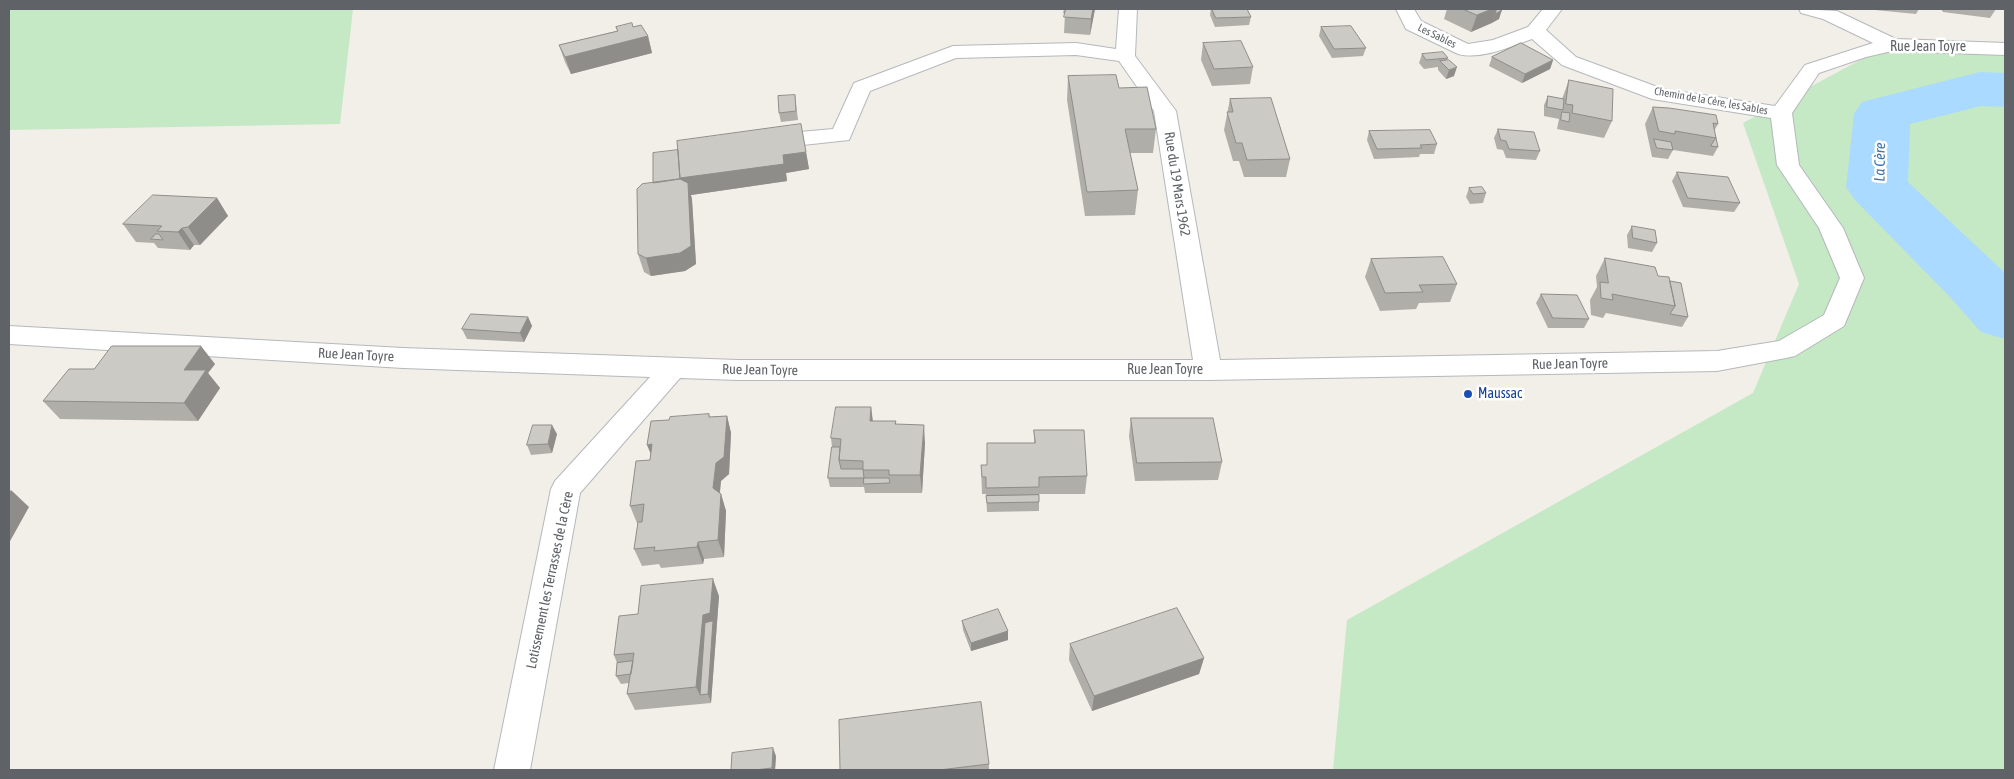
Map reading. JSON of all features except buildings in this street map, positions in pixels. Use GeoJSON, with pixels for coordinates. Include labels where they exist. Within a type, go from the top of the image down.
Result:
{"type":"FeatureCollection","features":[{"type":"Feature","properties":{"kind":"street"},"geometry":{"type":"LineString","coordinates":[[744,144],[841,135],[861,87],[953,52],[1076,49],[1125,56],[1128,9]]}},
{"type":"Feature","properties":{"kind":"street","name":"Les Sables"},"geometry":{"type":"LineString","coordinates":[[1405,9],[1413,25],[1465,50],[1497,45],[1536,31]]}},
{"type":"Feature","properties":{"kind":"street"},"geometry":{"type":"LineString","coordinates":[[1536,31],[1553,9]]}},
{"type":"Feature","properties":{"kind":"street"},"geometry":{"type":"LineString","coordinates":[[1808,9],[1830,16],[1892,45]]}},
{"type":"Feature","properties":{"kind":"street","name":"Chemin de la Cère, les Sables"},"geometry":{"type":"LineString","coordinates":[[1536,31],[1569,60],[1659,95],[1781,113]]}},
{"type":"Feature","properties":{"kind":"street","name":"Rue Jean Toyre"},"geometry":{"type":"LineString","coordinates":[[9,335],[403,358],[738,370],[1208,370],[1717,362],[1786,349],[1836,320],[1852,278],[1831,228],[1788,165],[1781,113],[1812,69],[1860,52],[1892,45],[2005,49]]}},
{"type":"Feature","properties":{"kind":"street","name":"Rue du 19 Mars 1962"},"geometry":{"type":"LineString","coordinates":[[1125,56],[1165,111],[1208,370]]}},
{"type":"Feature","properties":{"kind":"street","name":"Lotissement les Terrasses de la Cère"},"geometry":{"type":"LineString","coordinates":[[512,770],[566,489],[673,368]]}},
{"type":"Feature","properties":{"kind":"green space"},"geometry":{"type":"Polygon","coordinates":[[[9,9],[353,9],[340,124],[9,130],[9,9]]]}},
{"type":"Feature","properties":{"kind":"green space"},"geometry":{"type":"Polygon","coordinates":[[[1901,38],[2005,50],[2005,770],[1333,770],[1347,620],[1753,393],[1799,284],[1743,123],[1901,38]]]}},
{"type":"Feature","properties":{"kind":"waterway","name":"La Cère"},"geometry":{"type":"LineString","coordinates":[[2005,90],[1980,89],[1882,114],[1877,187],[1974,281],[2005,315]]}},
{"type":"Feature","properties":{"kind":"place","name":"Maussac"},"geometry":{"type":"Point","coordinates":[1468,394]}}]}
